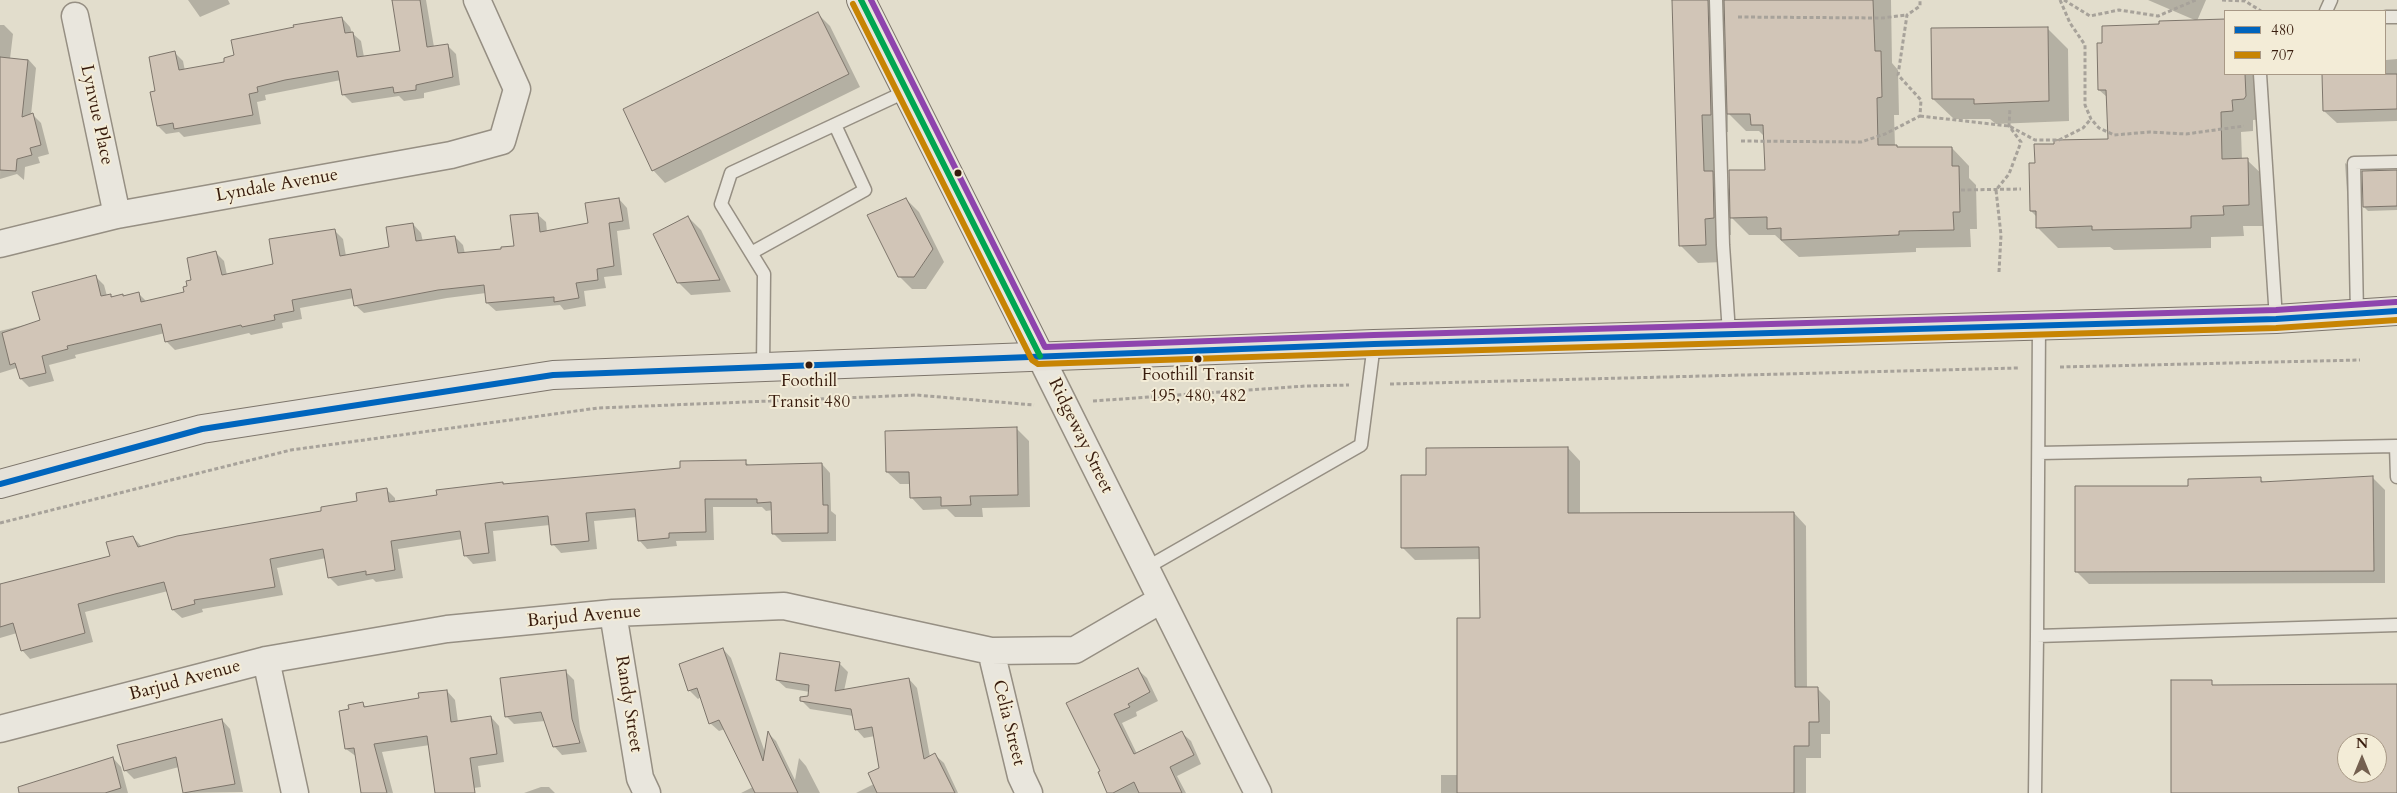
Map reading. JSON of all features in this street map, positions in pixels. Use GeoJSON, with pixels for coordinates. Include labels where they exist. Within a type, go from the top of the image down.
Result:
{"type":"FeatureCollection","features":[{"type":"Feature","properties":{"kind":"main road"},"geometry":{"type":"LineString","coordinates":[[0,484],[202,429],[553,375],[1374,344],[2276,319],[2397,311]]}},
{"type":"Feature","properties":{"kind":"street","name":"Lyndale Avenue"},"geometry":{"type":"LineString","coordinates":[[0,244],[117,215],[451,155],[502,141],[517,89],[477,0]]}},
{"type":"Feature","properties":{"kind":"street","name":"Ridgeway Street"},"geometry":{"type":"LineString","coordinates":[[861,0],[1258,793]]}},
{"type":"Feature","properties":{"kind":"street","name":"Lynvue Place"},"geometry":{"type":"LineString","coordinates":[[75,16],[117,215]]}},
{"type":"Feature","properties":{"kind":"street","name":"Barjud Avenue"},"geometry":{"type":"LineString","coordinates":[[0,729],[266,660],[448,629],[613,613],[784,606],[990,651],[1075,650],[1161,600]]}},
{"type":"Feature","properties":{"kind":"street","name":"Randy Street"},"geometry":{"type":"LineString","coordinates":[[613,613],[640,778],[647,793]]}},
{"type":"Feature","properties":{"kind":"street","name":"Celia Street"},"geometry":{"type":"LineString","coordinates":[[990,651],[1021,776],[1029,793]]}},
{"type":"Feature","properties":{"kind":"street"},"geometry":{"type":"LineString","coordinates":[[266,660],[296,793]]}},
{"type":"Feature","properties":{"kind":"lane"},"geometry":{"type":"LineString","coordinates":[[1716,0],[1724,246],[1729,333]]}},
{"type":"Feature","properties":{"kind":"lane"},"geometry":{"type":"LineString","coordinates":[[2260,75],[2276,319]]}},
{"type":"Feature","properties":{"kind":"lane"},"geometry":{"type":"LineString","coordinates":[[763,367],[764,274],[721,204],[731,173],[906,91]]}},
{"type":"Feature","properties":{"kind":"lane"},"geometry":{"type":"LineString","coordinates":[[751,253],[865,190],[835,125]]}},
{"type":"Feature","properties":{"kind":"lane"},"geometry":{"type":"LineString","coordinates":[[2357,314],[2354,163],[2397,162]]}},
{"type":"Feature","properties":{"kind":"lane"},"geometry":{"type":"LineString","coordinates":[[2035,793],[2039,325]]}},
{"type":"Feature","properties":{"kind":"lane"},"geometry":{"type":"LineString","coordinates":[[1146,568],[1361,445],[1374,344]]}},
{"type":"Feature","properties":{"kind":"lane"},"geometry":{"type":"LineString","coordinates":[[2039,453],[2396,446],[2397,477]]}},
{"type":"Feature","properties":{"kind":"lane"},"geometry":{"type":"LineString","coordinates":[[2037,636],[2397,625]]}},
{"type":"Feature","properties":{"kind":"path"},"geometry":{"type":"LineString","coordinates":[[1716,16],[1882,18],[1907,16],[1920,6],[1920,0]]}},
{"type":"Feature","properties":{"kind":"path"},"geometry":{"type":"LineString","coordinates":[[2062,0],[2090,16],[2120,10],[2158,16],[2196,0]]}},
{"type":"Feature","properties":{"kind":"path"},"geometry":{"type":"LineString","coordinates":[[2062,0],[2070,23],[2085,44],[2085,106],[2091,119],[2099,128],[2114,136],[2150,132],[2186,134],[2263,124]]}},
{"type":"Feature","properties":{"kind":"path"},"geometry":{"type":"LineString","coordinates":[[2222,0],[2245,1],[2259,10]]}},
{"type":"Feature","properties":{"kind":"path"},"geometry":{"type":"LineString","coordinates":[[1907,16],[1898,76],[1921,100],[1920,116]]}},
{"type":"Feature","properties":{"kind":"path"},"geometry":{"type":"LineString","coordinates":[[1999,272],[2001,236],[1996,190],[2009,174],[2021,142],[2009,126],[2010,108]]}},
{"type":"Feature","properties":{"kind":"path"},"geometry":{"type":"LineString","coordinates":[[1722,141],[1861,142],[1885,134],[1920,116],[2009,126],[2035,140],[2059,140],[2083,128],[2091,119]]}},
{"type":"Feature","properties":{"kind":"path"},"geometry":{"type":"LineString","coordinates":[[1961,190],[2021,189]]}},
{"type":"Feature","properties":{"kind":"path"},"geometry":{"type":"LineString","coordinates":[[0,523],[291,450],[598,408],[916,395],[1036,405],[1306,386],[2360,360]]}},
{"type":"Feature","properties":{"kind":"building"},"geometry":{"type":"Polygon","coordinates":[[[392,0],[420,0],[427,47],[448,44],[453,77],[416,85],[416,90],[394,93],[393,87],[342,95],[338,71],[257,87],[258,92],[249,94],[253,115],[174,129],[173,123],[157,126],[150,92],[155,91],[149,57],[175,51],[179,70],[224,62],[224,58],[234,55],[231,40],[294,27],[293,25],[342,17],[345,33],[353,32],[357,57],[400,51],[392,0]]]}},
{"type":"Feature","properties":{"kind":"building"},"geometry":{"type":"Polygon","coordinates":[[[1672,0],[1708,0],[1711,115],[1702,115],[1704,171],[1713,171],[1714,218],[1705,219],[1706,245],[1679,246],[1672,0]]]}},
{"type":"Feature","properties":{"kind":"building"},"geometry":{"type":"Polygon","coordinates":[[[1724,0],[1873,0],[1875,51],[1881,51],[1882,97],[1877,98],[1878,145],[1952,147],[1952,166],[1959,166],[1960,212],[1953,212],[1954,230],[1899,231],[1899,235],[1781,240],[1781,228],[1767,229],[1767,217],[1730,218],[1729,170],[1765,170],[1763,125],[1751,125],[1750,114],[1727,114],[1724,0]]]}},
{"type":"Feature","properties":{"kind":"building"},"geometry":{"type":"Polygon","coordinates":[[[818,12],[849,74],[652,171],[623,109],[818,12]]]}},
{"type":"Feature","properties":{"kind":"building"},"geometry":{"type":"Polygon","coordinates":[[[2224,19],[2224,75],[2245,75],[2246,96],[2244,99],[2232,100],[2233,111],[2221,112],[2222,159],[2248,158],[2249,205],[2223,206],[2224,215],[2191,216],[2191,228],[2092,230],[2092,226],[2036,228],[2036,211],[2030,211],[2029,163],[2035,163],[2034,144],[2054,144],[2054,140],[2108,139],[2106,90],[2098,90],[2097,43],[2102,43],[2102,26],[2159,24],[2159,21],[2224,19]]]}},
{"type":"Feature","properties":{"kind":"building"},"geometry":{"type":"Polygon","coordinates":[[[2048,27],[2049,101],[1974,104],[1974,99],[1932,99],[1931,28],[2048,27]]]}},
{"type":"Feature","properties":{"kind":"building"},"geometry":{"type":"Polygon","coordinates":[[[0,57],[28,60],[22,117],[33,113],[41,145],[30,148],[32,155],[17,159],[16,171],[0,170],[0,57]]]}},
{"type":"Feature","properties":{"kind":"building"},"geometry":{"type":"Polygon","coordinates":[[[2397,74],[2397,109],[2323,111],[2322,75],[2397,74]]]}},
{"type":"Feature","properties":{"kind":"building"},"geometry":{"type":"Polygon","coordinates":[[[2397,170],[2397,206],[2363,207],[2362,171],[2397,170]]]}},
{"type":"Feature","properties":{"kind":"building"},"geometry":{"type":"Polygon","coordinates":[[[619,198],[623,221],[609,223],[614,266],[597,269],[598,280],[576,283],[579,298],[554,302],[554,297],[486,303],[484,285],[438,290],[354,306],[351,289],[292,300],[294,311],[274,315],[275,320],[242,327],[241,325],[165,342],[161,324],[67,346],[68,349],[42,356],[46,373],[20,379],[15,363],[10,365],[2,333],[40,320],[32,292],[96,275],[101,296],[111,294],[111,297],[123,294],[123,296],[139,292],[141,302],[184,292],[183,287],[187,286],[186,281],[191,280],[187,258],[216,251],[222,275],[273,264],[269,239],[335,229],[340,256],[389,247],[386,227],[413,223],[416,241],[455,236],[458,253],[501,249],[501,247],[514,246],[510,215],[538,213],[540,232],[588,223],[585,203],[619,198]]]}},
{"type":"Feature","properties":{"kind":"building"},"geometry":{"type":"Polygon","coordinates":[[[906,198],[933,249],[914,277],[898,277],[867,215],[906,198]]]}},
{"type":"Feature","properties":{"kind":"building"},"geometry":{"type":"Polygon","coordinates":[[[688,216],[720,280],[677,283],[653,234],[688,216]]]}},
{"type":"Feature","properties":{"kind":"building"},"geometry":{"type":"Polygon","coordinates":[[[1017,427],[1018,495],[970,496],[971,505],[941,506],[941,497],[910,498],[909,472],[886,472],[885,431],[1017,427]]]}},
{"type":"Feature","properties":{"kind":"building"},"geometry":{"type":"Polygon","coordinates":[[[1568,447],[1568,513],[1794,512],[1795,687],[1818,687],[1819,722],[1809,722],[1809,746],[1794,746],[1794,793],[1457,793],[1457,618],[1480,618],[1479,547],[1401,548],[1401,475],[1426,475],[1426,448],[1568,447]]]}},
{"type":"Feature","properties":{"kind":"building"},"geometry":{"type":"Polygon","coordinates":[[[746,460],[746,465],[822,463],[823,505],[828,505],[828,533],[772,534],[771,502],[757,503],[757,499],[705,499],[706,532],[669,533],[669,538],[638,541],[635,509],[586,513],[589,541],[551,545],[548,516],[485,523],[489,553],[464,556],[460,531],[391,541],[395,570],[366,575],[366,571],[328,578],[323,549],[270,559],[275,587],[194,600],[195,604],[172,610],[164,582],[78,604],[85,633],[21,651],[13,623],[0,627],[0,584],[110,556],[106,542],[133,536],[138,547],[177,536],[321,511],[321,507],[357,501],[356,493],[387,488],[389,502],[437,495],[436,490],[503,482],[503,484],[680,468],[680,461],[746,460]]]}},
{"type":"Feature","properties":{"kind":"building"},"geometry":{"type":"Polygon","coordinates":[[[2373,476],[2374,571],[2075,572],[2075,486],[2188,486],[2188,479],[2261,477],[2261,482],[2373,476]]]}},
{"type":"Feature","properties":{"kind":"building"},"geometry":{"type":"Polygon","coordinates":[[[723,648],[763,761],[768,731],[798,793],[755,793],[719,720],[709,724],[697,688],[688,691],[679,664],[723,648]]]}},
{"type":"Feature","properties":{"kind":"building"},"geometry":{"type":"Polygon","coordinates":[[[780,653],[840,662],[835,691],[909,678],[924,759],[935,753],[955,793],[877,793],[868,773],[879,768],[872,727],[855,730],[851,709],[800,701],[800,697],[808,696],[809,685],[776,680],[780,653]]]}},
{"type":"Feature","properties":{"kind":"building"},"geometry":{"type":"Polygon","coordinates":[[[1138,668],[1150,692],[1128,704],[1130,707],[1114,714],[1134,754],[1182,731],[1194,755],[1170,767],[1182,793],[1139,793],[1134,782],[1113,793],[1107,793],[1098,772],[1100,771],[1066,703],[1138,668]]]}},
{"type":"Feature","properties":{"kind":"building"},"geometry":{"type":"Polygon","coordinates":[[[566,670],[572,719],[580,743],[553,747],[541,712],[505,717],[500,678],[566,670]]]}},
{"type":"Feature","properties":{"kind":"building"},"geometry":{"type":"Polygon","coordinates":[[[2171,680],[2212,680],[2212,685],[2397,684],[2397,793],[2171,793],[2171,680]]]}},
{"type":"Feature","properties":{"kind":"building"},"geometry":{"type":"Polygon","coordinates":[[[447,690],[451,722],[491,716],[497,754],[470,758],[475,793],[435,793],[427,736],[374,744],[387,793],[361,793],[354,748],[345,749],[339,711],[349,709],[348,705],[363,702],[364,707],[419,698],[418,693],[447,690]]]}},
{"type":"Feature","properties":{"kind":"building"},"geometry":{"type":"Polygon","coordinates":[[[222,719],[235,784],[183,793],[176,757],[124,771],[117,745],[222,719]]]}},
{"type":"Feature","properties":{"kind":"building"},"geometry":{"type":"Polygon","coordinates":[[[113,757],[121,788],[105,793],[19,793],[18,787],[113,757]]]}},
{"type":"Feature","properties":{"kind":"transit line"},"geometry":{"type":"LineString","coordinates":[[861,0],[1040,356]]}},
{"type":"Feature","properties":{"kind":"transit line"},"geometry":{"type":"LineString","coordinates":[[871,0],[1045,347],[1374,335],[2276,310],[2396,302]]}},
{"type":"Feature","properties":{"kind":"transit line","name":"707"},"geometry":{"type":"LineString","coordinates":[[853,4],[1032,360],[1038,364],[2276,328],[2397,320]]}},
{"type":"Feature","properties":{"kind":"transit line","name":"480"},"geometry":{"type":"LineString","coordinates":[[0,484],[202,429],[553,375],[1374,344],[2276,319],[2397,311]]}},
{"type":"Feature","properties":{"kind":"place","name":"Foothill Transit 195, 480, 482"},"geometry":{"type":"Point","coordinates":[1198,359]}},
{"type":"Feature","properties":{"kind":"place","name":"Foothill Transit 480"},"geometry":{"type":"Point","coordinates":[809,365]}}]}
